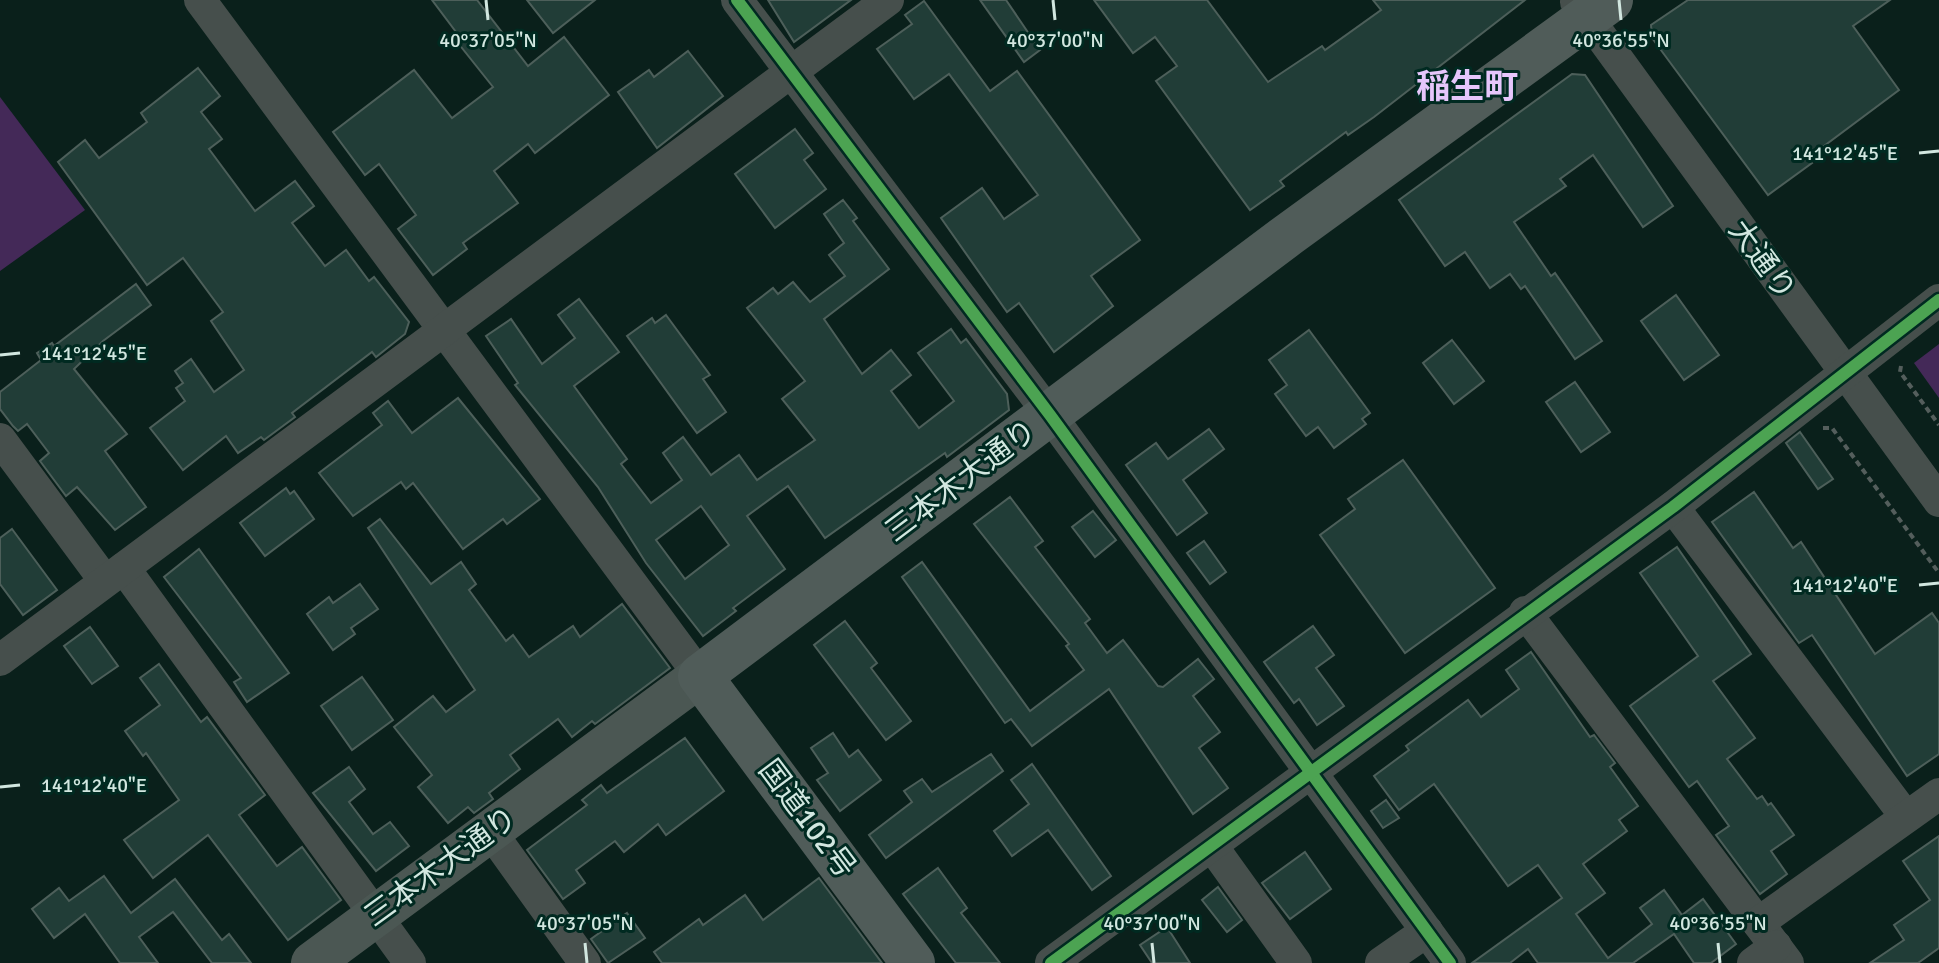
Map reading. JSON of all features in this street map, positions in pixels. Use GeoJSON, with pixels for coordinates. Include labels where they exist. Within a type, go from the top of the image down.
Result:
{"type":"FeatureCollection","features":[{"type":"Feature","properties":{"kind":"highway","name":"三本木大通り"},"geometry":{"type":"LineString","coordinates":[[700,676],[1591,6]]}},
{"type":"Feature","properties":{"kind":"highway","name":"国道102号"},"geometry":{"type":"LineString","coordinates":[[700,676],[913,963]]}},
{"type":"Feature","properties":{"kind":"main road","name":"三本木大通り"},"geometry":{"type":"LineString","coordinates":[[312,963],[700,676]]}},
{"type":"Feature","properties":{"kind":"street"},"geometry":{"type":"LineString","coordinates":[[200,0],[700,676]]}},
{"type":"Feature","properties":{"kind":"street"},"geometry":{"type":"LineString","coordinates":[[737,0],[1050,415],[1450,963]]}},
{"type":"Feature","properties":{"kind":"street"},"geometry":{"type":"LineString","coordinates":[[0,660],[888,0]]}},
{"type":"Feature","properties":{"kind":"street","name":"大通り"},"geometry":{"type":"LineString","coordinates":[[1591,6],[1844,374],[1939,501]]}},
{"type":"Feature","properties":{"kind":"street"},"geometry":{"type":"LineString","coordinates":[[1051,963],[1525,612],[1673,507],[1939,300]]}},
{"type":"Feature","properties":{"kind":"street"},"geometry":{"type":"LineString","coordinates":[[0,439],[115,574],[410,963]]}},
{"type":"Feature","properties":{"kind":"street"},"geometry":{"type":"LineString","coordinates":[[1673,507],[1906,817]]}},
{"type":"Feature","properties":{"kind":"street"},"geometry":{"type":"LineString","coordinates":[[1525,612],[1768,949],[1906,817],[1939,794]]}},
{"type":"Feature","properties":{"kind":"street"},"geometry":{"type":"LineString","coordinates":[[490,831],[585,963]]}},
{"type":"Feature","properties":{"kind":"street"},"geometry":{"type":"LineString","coordinates":[[1212,846],[1296,963]]}},
{"type":"Feature","properties":{"kind":"street"},"geometry":{"type":"LineString","coordinates":[[1381,963],[1427,931]]}},
{"type":"Feature","properties":{"kind":"path"},"geometry":{"type":"LineString","coordinates":[[1903,356],[1900,372],[1939,425]]}},
{"type":"Feature","properties":{"kind":"path"},"geometry":{"type":"LineString","coordinates":[[1818,428],[1832,428],[1939,573]]}},
{"type":"Feature","properties":{"kind":"shaded area"},"geometry":{"type":"Polygon","coordinates":[[[0,97],[85,210],[0,271],[0,97]]]}},
{"type":"Feature","properties":{"kind":"shaded area"},"geometry":{"type":"Polygon","coordinates":[[[1939,344],[1939,398],[1914,363],[1939,344]]]}},
{"type":"Feature","properties":{"kind":"building"},"geometry":{"type":"Polygon","coordinates":[[[432,0],[477,0],[528,66],[564,37],[609,95],[535,153],[528,144],[494,171],[518,203],[463,243],[467,249],[433,275],[398,229],[416,215],[379,164],[365,175],[333,132],[414,70],[452,118],[493,87],[458,43],[462,40],[432,0]]]}},
{"type":"Feature","properties":{"kind":"building"},"geometry":{"type":"Polygon","coordinates":[[[527,0],[595,0],[553,33],[527,0]]]}},
{"type":"Feature","properties":{"kind":"building"},"geometry":{"type":"Polygon","coordinates":[[[768,0],[851,0],[794,42],[768,0]]]}},
{"type":"Feature","properties":{"kind":"building"},"geometry":{"type":"Polygon","coordinates":[[[980,0],[1006,0],[1040,50],[1024,62],[980,0]]]}},
{"type":"Feature","properties":{"kind":"building"},"geometry":{"type":"Polygon","coordinates":[[[1094,0],[1207,0],[1268,82],[1322,46],[1325,50],[1381,10],[1373,0],[1525,0],[1374,117],[1348,135],[1346,132],[1280,181],[1284,186],[1250,210],[1156,81],[1177,66],[1155,37],[1133,53],[1094,0]]]}},
{"type":"Feature","properties":{"kind":"building"},"geometry":{"type":"Polygon","coordinates":[[[1688,0],[1890,0],[1853,26],[1899,90],[1808,158],[1812,163],[1768,195],[1652,38],[1651,25],[1688,0]]]}},
{"type":"Feature","properties":{"kind":"building"},"geometry":{"type":"Polygon","coordinates":[[[924,1],[990,91],[1017,71],[1140,240],[1091,276],[1113,306],[1054,352],[1019,303],[1007,312],[941,218],[982,188],[1004,219],[1038,195],[949,74],[914,99],[877,49],[912,24],[905,15],[924,1]]]}},
{"type":"Feature","properties":{"kind":"building"},"geometry":{"type":"Polygon","coordinates":[[[688,51],[723,96],[657,148],[618,92],[649,70],[654,77],[688,51]]]}},
{"type":"Feature","properties":{"kind":"building"},"geometry":{"type":"Polygon","coordinates":[[[198,68],[220,96],[201,112],[222,139],[209,149],[255,211],[295,181],[314,206],[292,223],[325,266],[346,250],[369,281],[374,277],[409,322],[405,334],[376,357],[372,352],[292,413],[295,417],[264,440],[261,437],[238,453],[226,436],[183,470],[150,428],[185,401],[176,388],[183,383],[175,371],[191,359],[214,392],[244,370],[211,321],[223,312],[183,258],[147,285],[58,162],[85,140],[99,158],[147,122],[141,113],[198,68]]]}},
{"type":"Feature","properties":{"kind":"building"},"geometry":{"type":"Polygon","coordinates":[[[1572,74],[1585,75],[1673,206],[1643,227],[1593,155],[1560,179],[1566,186],[1514,222],[1551,276],[1555,273],[1602,341],[1575,359],[1525,286],[1521,289],[1510,274],[1490,288],[1465,252],[1445,266],[1399,200],[1572,74]]]}},
{"type":"Feature","properties":{"kind":"building"},"geometry":{"type":"Polygon","coordinates":[[[795,129],[813,153],[804,160],[826,189],[775,228],[735,174],[795,129]]]}},
{"type":"Feature","properties":{"kind":"building"},"geometry":{"type":"Polygon","coordinates":[[[843,200],[857,218],[853,221],[889,269],[824,319],[862,374],[891,350],[911,375],[891,391],[919,428],[954,401],[918,353],[951,329],[961,343],[966,339],[1007,394],[1009,410],[947,457],[945,453],[825,538],[788,486],[747,516],[785,569],[733,608],[736,611],[703,636],[646,563],[598,487],[515,385],[518,383],[486,336],[511,319],[542,364],[575,338],[558,315],[579,299],[619,352],[574,386],[627,459],[621,464],[651,503],[682,480],[663,453],[683,437],[711,475],[739,455],[757,480],[815,440],[782,399],[805,381],[747,308],[773,288],[778,294],[793,282],[810,302],[845,276],[829,255],[844,243],[824,214],[843,200]],[[701,506],[656,540],[685,579],[729,545],[701,506]]]}},
{"type":"Feature","properties":{"kind":"building"},"geometry":{"type":"Polygon","coordinates":[[[136,284],[151,305],[103,341],[74,369],[127,434],[105,451],[146,507],[115,530],[77,487],[66,496],[40,461],[49,453],[27,424],[18,431],[0,409],[0,392],[41,360],[37,353],[52,343],[54,346],[136,284]]]}},
{"type":"Feature","properties":{"kind":"building"},"geometry":{"type":"Polygon","coordinates":[[[1676,295],[1719,355],[1684,380],[1641,321],[1676,295]]]}},
{"type":"Feature","properties":{"kind":"building"},"geometry":{"type":"Polygon","coordinates":[[[666,315],[710,375],[703,379],[726,412],[697,433],[627,336],[652,318],[655,323],[666,315]]]}},
{"type":"Feature","properties":{"kind":"building"},"geometry":{"type":"Polygon","coordinates":[[[1309,330],[1370,413],[1362,419],[1366,424],[1334,448],[1318,427],[1306,436],[1275,394],[1287,385],[1269,360],[1309,330]]]}},
{"type":"Feature","properties":{"kind":"building"},"geometry":{"type":"Polygon","coordinates":[[[1452,340],[1484,381],[1454,404],[1423,363],[1452,340]]]}},
{"type":"Feature","properties":{"kind":"building"},"geometry":{"type":"Polygon","coordinates":[[[1575,382],[1610,432],[1581,452],[1546,402],[1575,382]]]}},
{"type":"Feature","properties":{"kind":"building"},"geometry":{"type":"Polygon","coordinates":[[[458,398],[540,499],[507,524],[503,519],[463,549],[413,483],[406,489],[401,482],[353,516],[319,473],[382,425],[373,413],[388,401],[412,433],[458,398]]]}},
{"type":"Feature","properties":{"kind":"building"},"geometry":{"type":"Polygon","coordinates":[[[1209,429],[1224,449],[1183,480],[1207,513],[1177,535],[1126,465],[1156,443],[1168,459],[1209,429]]]}},
{"type":"Feature","properties":{"kind":"building"},"geometry":{"type":"Polygon","coordinates":[[[1800,432],[1833,479],[1818,489],[1786,443],[1800,432]]]}},
{"type":"Feature","properties":{"kind":"building"},"geometry":{"type":"Polygon","coordinates":[[[1403,460],[1495,588],[1405,653],[1320,535],[1355,509],[1348,499],[1403,460]]]}},
{"type":"Feature","properties":{"kind":"building"},"geometry":{"type":"Polygon","coordinates":[[[286,488],[290,494],[294,491],[314,519],[265,556],[240,523],[286,488]]]}},
{"type":"Feature","properties":{"kind":"building"},"geometry":{"type":"Polygon","coordinates":[[[1754,492],[1793,548],[1801,542],[1875,654],[1932,613],[1939,623],[1939,754],[1907,776],[1812,635],[1799,643],[1712,522],[1754,492]]]}},
{"type":"Feature","properties":{"kind":"building"},"geometry":{"type":"Polygon","coordinates":[[[1010,497],[1043,541],[1035,547],[1090,619],[1085,623],[1107,653],[1123,640],[1158,686],[1163,687],[1198,659],[1214,679],[1193,696],[1220,732],[1199,748],[1228,788],[1193,814],[1109,689],[1032,746],[1011,719],[1005,723],[902,577],[922,562],[1030,711],[1084,670],[1066,646],[1069,644],[974,524],[1010,497]]]}},
{"type":"Feature","properties":{"kind":"building"},"geometry":{"type":"Polygon","coordinates":[[[1093,511],[1116,540],[1095,557],[1072,527],[1093,511]]]}},
{"type":"Feature","properties":{"kind":"building"},"geometry":{"type":"Polygon","coordinates":[[[380,519],[431,584],[461,562],[476,584],[469,590],[506,641],[513,635],[529,657],[573,626],[580,637],[622,604],[670,668],[595,724],[592,721],[572,737],[558,719],[510,755],[520,769],[489,793],[493,799],[474,813],[468,807],[448,823],[418,787],[432,775],[394,727],[433,696],[446,712],[475,690],[368,528],[380,519]]]}},
{"type":"Feature","properties":{"kind":"building"},"geometry":{"type":"Polygon","coordinates":[[[12,529],[57,590],[23,615],[0,584],[0,538],[12,529]]]}},
{"type":"Feature","properties":{"kind":"building"},"geometry":{"type":"Polygon","coordinates":[[[1204,541],[1226,572],[1210,584],[1187,553],[1204,541]]]}},
{"type":"Feature","properties":{"kind":"building"},"geometry":{"type":"Polygon","coordinates":[[[1677,547],[1751,654],[1713,681],[1755,738],[1727,759],[1757,799],[1762,796],[1768,805],[1771,803],[1794,835],[1771,851],[1787,874],[1760,894],[1716,835],[1729,826],[1697,781],[1689,787],[1630,706],[1698,656],[1640,573],[1677,547]]]}},
{"type":"Feature","properties":{"kind":"building"},"geometry":{"type":"Polygon","coordinates":[[[199,549],[289,673],[247,702],[234,682],[241,678],[164,577],[199,549]]]}},
{"type":"Feature","properties":{"kind":"building"},"geometry":{"type":"Polygon","coordinates":[[[360,584],[378,609],[351,628],[355,634],[333,650],[307,614],[329,597],[333,603],[360,584]]]}},
{"type":"Feature","properties":{"kind":"building"},"geometry":{"type":"Polygon","coordinates":[[[845,621],[877,663],[871,668],[911,721],[886,740],[814,645],[845,621]]]}},
{"type":"Feature","properties":{"kind":"building"},"geometry":{"type":"Polygon","coordinates":[[[1313,626],[1334,655],[1316,668],[1344,706],[1317,725],[1299,699],[1294,703],[1264,662],[1313,626]]]}},
{"type":"Feature","properties":{"kind":"building"},"geometry":{"type":"Polygon","coordinates":[[[90,627],[118,666],[92,684],[64,646],[90,627]]]}},
{"type":"Feature","properties":{"kind":"building"},"geometry":{"type":"Polygon","coordinates":[[[1531,652],[1590,737],[1594,735],[1615,763],[1610,767],[1638,806],[1619,820],[1627,831],[1583,864],[1605,893],[1576,914],[1608,958],[1652,924],[1640,908],[1664,890],[1682,915],[1703,899],[1736,944],[1711,963],[1694,963],[1674,934],[1633,963],[1538,963],[1528,949],[1510,963],[1472,963],[1562,898],[1538,865],[1508,886],[1434,784],[1399,810],[1374,776],[1409,750],[1406,746],[1468,700],[1481,717],[1519,689],[1506,670],[1531,652]]]}},
{"type":"Feature","properties":{"kind":"building"},"geometry":{"type":"Polygon","coordinates":[[[159,664],[201,722],[207,717],[265,795],[239,815],[277,866],[302,847],[341,900],[288,940],[208,835],[153,878],[124,840],[179,800],[146,753],[143,756],[125,731],[160,705],[140,678],[159,664]]]}},
{"type":"Feature","properties":{"kind":"building"},"geometry":{"type":"Polygon","coordinates":[[[362,677],[393,720],[352,750],[321,706],[362,677]]]}},
{"type":"Feature","properties":{"kind":"building"},"geometry":{"type":"Polygon","coordinates":[[[833,733],[849,757],[858,750],[881,780],[840,811],[817,780],[828,773],[811,748],[833,733]]]}},
{"type":"Feature","properties":{"kind":"building"},"geometry":{"type":"Polygon","coordinates":[[[685,738],[724,791],[666,835],[658,824],[624,852],[615,841],[576,870],[585,883],[563,899],[527,850],[587,805],[582,800],[601,785],[607,793],[685,738]]]}},
{"type":"Feature","properties":{"kind":"building"},"geometry":{"type":"Polygon","coordinates":[[[991,754],[1003,771],[886,858],[869,835],[912,802],[904,791],[922,779],[932,792],[991,754]]]}},
{"type":"Feature","properties":{"kind":"building"},"geometry":{"type":"Polygon","coordinates":[[[1032,764],[1111,876],[1092,890],[1048,830],[1012,856],[994,831],[1029,804],[1011,780],[1032,764]]]}},
{"type":"Feature","properties":{"kind":"building"},"geometry":{"type":"Polygon","coordinates":[[[349,767],[365,789],[349,802],[373,834],[390,822],[409,846],[376,871],[313,793],[349,767]]]}},
{"type":"Feature","properties":{"kind":"building"},"geometry":{"type":"Polygon","coordinates":[[[1386,800],[1399,818],[1383,828],[1371,811],[1386,800]]]}},
{"type":"Feature","properties":{"kind":"building"},"geometry":{"type":"Polygon","coordinates":[[[1939,836],[1939,948],[1918,963],[1870,963],[1904,940],[1894,925],[1930,900],[1903,861],[1939,836]]]}},
{"type":"Feature","properties":{"kind":"building"},"geometry":{"type":"Polygon","coordinates":[[[1305,852],[1331,889],[1290,919],[1262,883],[1305,852]]]}},
{"type":"Feature","properties":{"kind":"building"},"geometry":{"type":"Polygon","coordinates":[[[938,868],[967,908],[961,913],[1000,963],[956,963],[903,894],[938,868]]]}},
{"type":"Feature","properties":{"kind":"building"},"geometry":{"type":"Polygon","coordinates":[[[104,876],[131,913],[175,879],[222,940],[229,934],[251,963],[212,963],[173,912],[139,937],[158,963],[120,963],[85,914],[54,938],[32,909],[59,888],[69,901],[104,876]]]}},
{"type":"Feature","properties":{"kind":"building"},"geometry":{"type":"Polygon","coordinates":[[[819,878],[882,963],[662,963],[654,952],[699,919],[703,925],[745,895],[763,920],[819,878]]]}},
{"type":"Feature","properties":{"kind":"building"},"geometry":{"type":"Polygon","coordinates":[[[1218,887],[1242,920],[1227,932],[1202,900],[1218,887]]]}},
{"type":"Feature","properties":{"kind":"building"},"geometry":{"type":"Polygon","coordinates":[[[627,913],[645,938],[608,963],[591,939],[627,913]]]}},
{"type":"Feature","properties":{"kind":"building"},"geometry":{"type":"Polygon","coordinates":[[[1167,927],[1190,963],[1152,963],[1140,945],[1167,927]]]}},
{"type":"Feature","properties":{"kind":"cycle path"},"geometry":{"type":"LineString","coordinates":[[737,0],[1050,415],[1450,963]]}},
{"type":"Feature","properties":{"kind":"cycle path"},"geometry":{"type":"LineString","coordinates":[[1051,963],[1673,507],[1939,300]]}},
{"type":"Feature","properties":{"kind":"district","name":"稲生町"},"geometry":{"type":"Point","coordinates":[1467,87]}}]}
